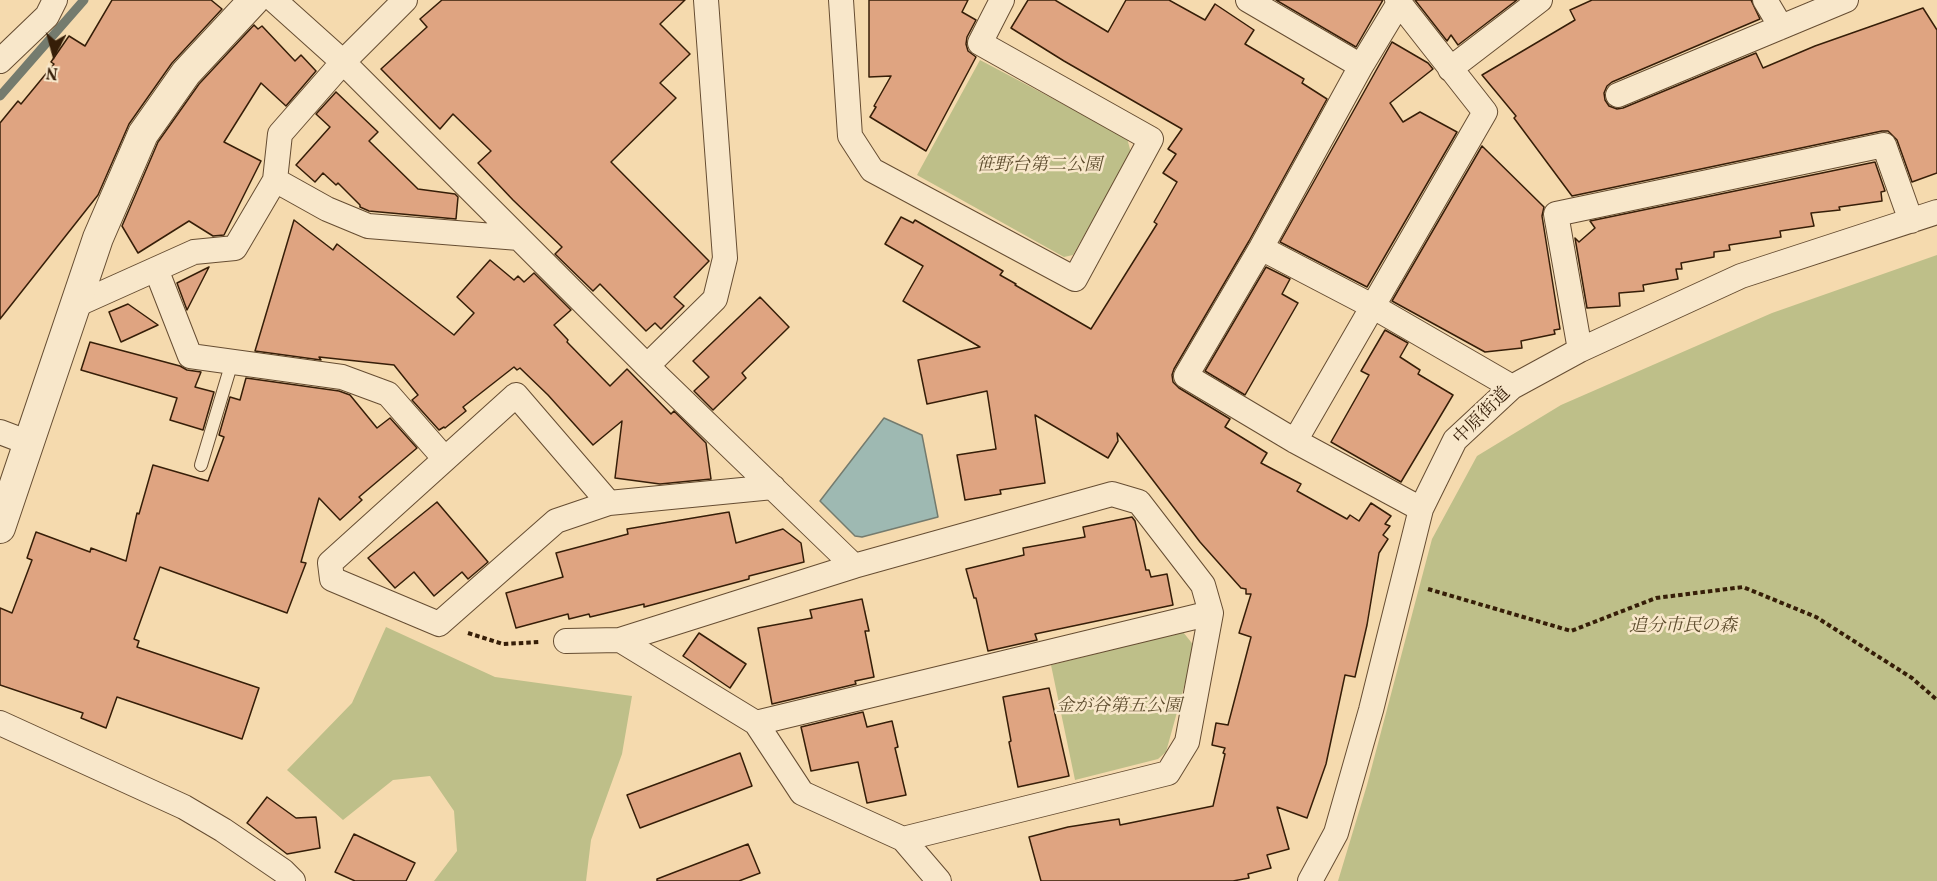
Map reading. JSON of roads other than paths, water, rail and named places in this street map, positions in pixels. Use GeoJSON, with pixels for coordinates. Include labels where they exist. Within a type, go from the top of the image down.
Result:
{"type":"FeatureCollection","features":[{"type":"Feature","properties":{"kind":"street"},"geometry":{"type":"LineString","coordinates":[[0,61],[48,16],[55,0]]}},
{"type":"Feature","properties":{"kind":"street"},"geometry":{"type":"LineString","coordinates":[[0,528],[98,238],[143,134],[186,73],[254,0]]}},
{"type":"Feature","properties":{"kind":"street"},"geometry":{"type":"LineString","coordinates":[[274,0],[342,62],[647,366],[854,566]]}},
{"type":"Feature","properties":{"kind":"street"},"geometry":{"type":"LineString","coordinates":[[76,305],[194,252],[235,248],[275,180],[280,134],[342,62],[405,0]]}},
{"type":"Feature","properties":{"kind":"street"},"geometry":{"type":"LineString","coordinates":[[647,366],[715,299],[725,258],[706,0]]}},
{"type":"Feature","properties":{"kind":"street"},"geometry":{"type":"LineString","coordinates":[[841,0],[850,136],[872,170],[1075,279],[1150,139],[980,43],[1002,0]]}},
{"type":"Feature","properties":{"kind":"street"},"geometry":{"type":"LineString","coordinates":[[1248,0],[1360,66]]}},
{"type":"Feature","properties":{"kind":"street"},"geometry":{"type":"LineString","coordinates":[[1450,69],[1540,0]]}},
{"type":"Feature","properties":{"kind":"street"},"geometry":{"type":"LineString","coordinates":[[1765,0],[1781,27]]}},
{"type":"Feature","properties":{"kind":"street"},"geometry":{"type":"LineString","coordinates":[[1618,95],[1846,0]]}},
{"type":"Feature","properties":{"kind":"street"},"geometry":{"type":"LineString","coordinates":[[1295,441],[1485,112],[1398,1],[1261,248],[1186,376],[1295,441],[1421,509]]}},
{"type":"Feature","properties":{"kind":"street"},"geometry":{"type":"LineString","coordinates":[[1580,350],[1557,214],[1884,144],[1911,221]]}},
{"type":"Feature","properties":{"kind":"street"},"geometry":{"type":"LineString","coordinates":[[275,180],[327,209],[368,226],[519,238]]}},
{"type":"Feature","properties":{"kind":"street","name":"中原街道"},"geometry":{"type":"LineString","coordinates":[[1310,881],[1336,833],[1371,710],[1421,509],[1455,440],[1512,387],[1580,350],[1741,276],[1937,212]]}},
{"type":"Feature","properties":{"kind":"street"},"geometry":{"type":"LineString","coordinates":[[1261,248],[1372,306],[1512,387]]}},
{"type":"Feature","properties":{"kind":"street"},"geometry":{"type":"LineString","coordinates":[[156,269],[190,356],[342,377],[388,394],[445,459]]}},
{"type":"Feature","properties":{"kind":"street"},"geometry":{"type":"LineString","coordinates":[[609,503],[516,395],[330,562],[332,579],[438,624],[556,521],[609,503],[773,487]]}},
{"type":"Feature","properties":{"kind":"street"},"geometry":{"type":"LineString","coordinates":[[0,432],[29,443]]}},
{"type":"Feature","properties":{"kind":"street"},"geometry":{"type":"LineString","coordinates":[[566,641],[620,640],[854,566],[1112,494],[1139,502],[1203,585],[1211,613],[1187,742],[1168,773],[903,839]]}},
{"type":"Feature","properties":{"kind":"street"},"geometry":{"type":"LineString","coordinates":[[756,723],[1211,613]]}},
{"type":"Feature","properties":{"kind":"street"},"geometry":{"type":"LineString","coordinates":[[620,640],[756,723],[802,793],[903,839],[939,881]]}},
{"type":"Feature","properties":{"kind":"street"},"geometry":{"type":"LineString","coordinates":[[0,723],[184,807],[275,865],[293,881]]}},
{"type":"Feature","properties":{"kind":"lane"},"geometry":{"type":"LineString","coordinates":[[201,465],[232,362]]}},
{"type":"Feature","properties":{"kind":"water"},"geometry":{"type":"Polygon","coordinates":[[[884,418],[922,435],[938,517],[862,537],[855,536],[820,501],[884,418]]]}},
{"type":"Feature","properties":{"kind":"waterway"},"geometry":{"type":"LineString","coordinates":[[0,96],[84,0]]}},
{"type":"Feature","properties":{"kind":"park label","name":"笹野台第二公園"},"geometry":{"type":"Point","coordinates":[1039,167]}},
{"type":"Feature","properties":{"kind":"park label","name":"追分市民の森"},"geometry":{"type":"Point","coordinates":[1683,628]}},
{"type":"Feature","properties":{"kind":"park label","name":"金が谷第五公園"},"geometry":{"type":"Point","coordinates":[1119,708]}}]}
